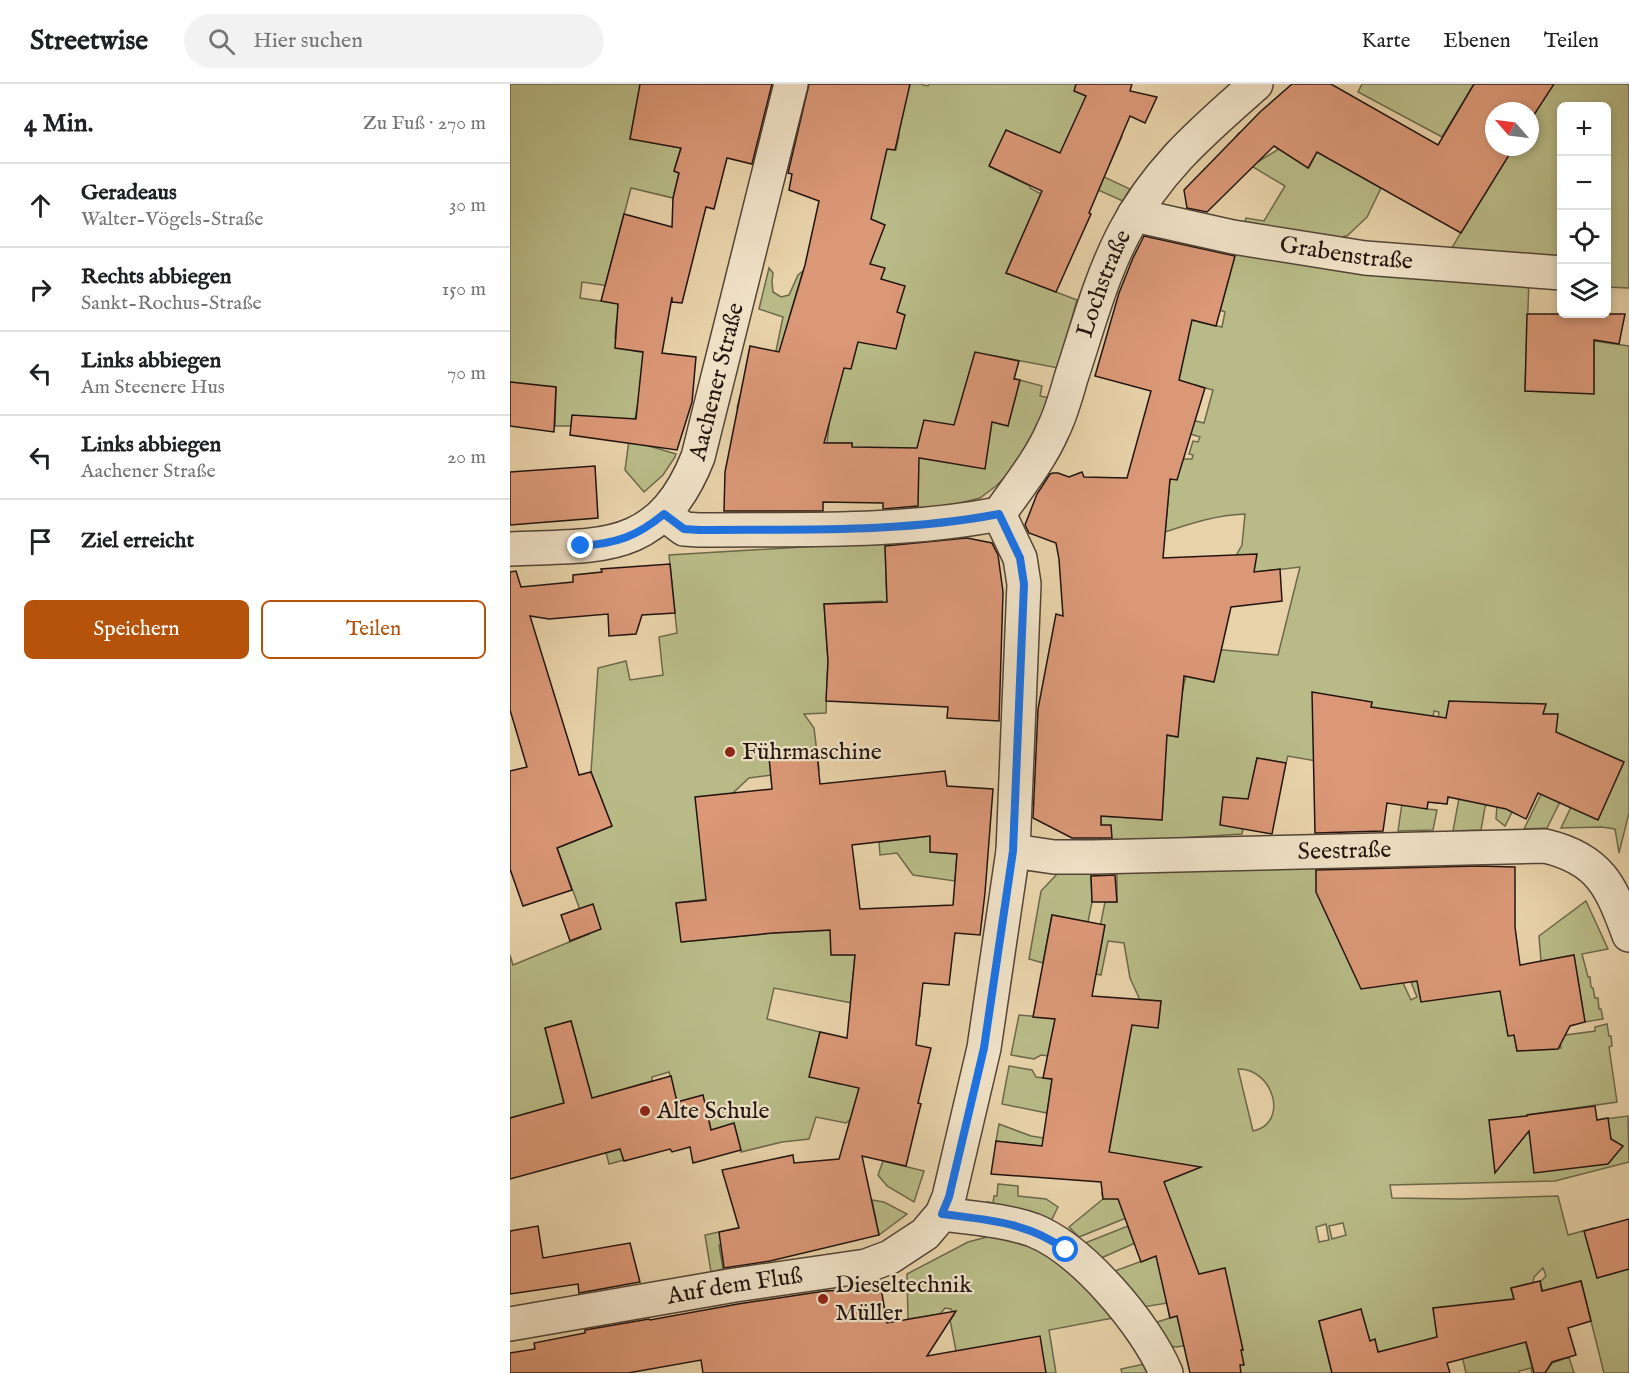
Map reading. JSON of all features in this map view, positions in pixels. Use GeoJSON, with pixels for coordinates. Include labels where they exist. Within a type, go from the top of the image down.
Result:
{"type":"FeatureCollection","features":[{"type":"Feature","properties":{"kind":"street","name":"Aachener Straße"},"geometry":{"type":"LineString","coordinates":[[510,549],[581,546],[628,538],[650,526],[664,514],[684,489],[698,458],[791,84]]}},
{"type":"Feature","properties":{"kind":"street","name":"Lochstraße"},"geometry":{"type":"LineString","coordinates":[[999,514],[1035,463],[1052,433],[1103,282],[1134,215],[1146,195],[1171,163],[1256,84]]}},
{"type":"Feature","properties":{"kind":"street","name":"Grabenstraße"},"geometry":{"type":"LineString","coordinates":[[1134,215],[1233,237],[1365,258],[1557,273]]}},
{"type":"Feature","properties":{"kind":"street"},"geometry":{"type":"LineString","coordinates":[[664,514],[684,529],[699,530],[889,527],[948,523],[999,514],[1020,558],[1024,584],[1013,851],[984,1048],[949,1197],[942,1214],[1007,1223],[1032,1230],[1056,1242],[1110,1291],[1144,1335],[1166,1373]]}},
{"type":"Feature","properties":{"kind":"street","name":"Seestraße"},"geometry":{"type":"LineString","coordinates":[[1013,851],[1054,856],[1093,857],[1545,846],[1569,852],[1591,866],[1612,893],[1629,935]]}},
{"type":"Feature","properties":{"kind":"street","name":"Auf dem Fluß"},"geometry":{"type":"LineString","coordinates":[[510,1324],[735,1285],[866,1266],[890,1257],[912,1244],[942,1214]]}},
{"type":"Feature","properties":{"kind":"green space"},"geometry":{"type":"Polygon","coordinates":[[[510,84],[650,84],[639,93],[630,139],[681,148],[674,171],[679,173],[673,198],[631,188],[607,279],[623,288],[582,282],[580,298],[621,304],[615,338],[635,341],[634,351],[651,353],[635,419],[590,426],[555,426],[556,388],[510,382],[510,84]]]}},
{"type":"Feature","properties":{"kind":"green space"},"geometry":{"type":"Polygon","coordinates":[[[885,84],[928,86],[929,84],[1107,84],[1117,133],[1122,136],[1104,177],[1130,189],[1123,201],[999,146],[990,167],[1030,186],[1041,194],[1006,273],[1077,300],[1058,368],[990,355],[986,371],[1042,386],[1040,396],[1050,398],[1039,429],[1009,473],[980,498],[915,514],[915,504],[852,459],[852,443],[827,443],[829,424],[737,408],[740,396],[776,351],[783,317],[759,309],[769,268],[773,273],[773,292],[781,297],[789,295],[798,275],[803,271],[789,318],[872,277],[842,256],[847,211],[887,149],[896,150],[899,135],[885,84]]]}},
{"type":"Feature","properties":{"kind":"green space"},"geometry":{"type":"Polygon","coordinates":[[[1362,84],[1474,84],[1442,137],[1358,92],[1362,84]]]}},
{"type":"Feature","properties":{"kind":"green space"},"geometry":{"type":"Polygon","coordinates":[[[1546,84],[1629,84],[1629,288],[1611,287],[1611,102],[1557,102],[1557,264],[1452,248],[1505,156],[1539,156],[1539,102],[1536,102],[1546,84]]]}},
{"type":"Feature","properties":{"kind":"green space"},"geometry":{"type":"Polygon","coordinates":[[[1239,133],[1256,163],[1295,139],[1296,160],[1309,168],[1317,152],[1381,188],[1367,217],[1347,236],[1344,236],[1340,246],[1242,231],[1246,218],[1264,221],[1285,186],[1253,167],[1234,139],[1239,133]]]}},
{"type":"Feature","properties":{"kind":"green space"},"geometry":{"type":"Polygon","coordinates":[[[1238,244],[1529,280],[1525,391],[1593,393],[1594,341],[1629,346],[1629,813],[1619,853],[1615,829],[1561,828],[1571,807],[1560,802],[1547,828],[1524,829],[1541,794],[1525,786],[1505,826],[1496,819],[1498,792],[1485,807],[1481,830],[1453,831],[1469,744],[1438,719],[1439,712],[1434,711],[1432,724],[1454,758],[1447,804],[1428,802],[1427,809],[1437,810],[1433,830],[1398,831],[1407,769],[1328,763],[1288,756],[1286,763],[1257,758],[1242,834],[1099,843],[1101,816],[1162,820],[1165,772],[1163,735],[1177,737],[1178,712],[1192,647],[1278,655],[1300,567],[1239,574],[1237,554],[1242,545],[1245,514],[1215,518],[1165,532],[1170,479],[1183,459],[1192,459],[1193,455],[1189,454],[1193,441],[1198,442],[1200,437],[1184,432],[1188,419],[1204,423],[1213,390],[1195,385],[1191,401],[1159,393],[1183,318],[1222,327],[1225,312],[1220,310],[1238,244]],[[1339,697],[1367,727],[1372,702],[1339,697]]]}},
{"type":"Feature","properties":{"kind":"green space"},"geometry":{"type":"Polygon","coordinates":[[[629,440],[676,454],[663,475],[644,492],[625,470],[629,440]]]}},
{"type":"Feature","properties":{"kind":"green space"},"geometry":{"type":"Polygon","coordinates":[[[885,542],[887,604],[883,605],[882,601],[824,604],[828,661],[826,713],[804,714],[814,728],[819,769],[749,778],[733,793],[707,899],[676,903],[682,942],[773,933],[902,927],[855,956],[851,996],[888,1007],[920,1010],[920,1016],[774,988],[767,1019],[820,1032],[810,1076],[839,1084],[871,1076],[851,1119],[846,1123],[816,1117],[809,1139],[782,1142],[741,1152],[734,1124],[711,1130],[709,1120],[677,1102],[669,1072],[652,1077],[652,1081],[607,1094],[624,1160],[609,1164],[571,1021],[545,1028],[564,1103],[510,1118],[510,955],[513,965],[589,934],[557,848],[612,826],[591,772],[598,668],[626,661],[630,680],[663,675],[659,637],[677,633],[669,555],[885,542]]]}},
{"type":"Feature","properties":{"kind":"green space"},"geometry":{"type":"Polygon","coordinates":[[[930,836],[931,852],[957,854],[955,881],[913,875],[897,853],[880,855],[879,842],[930,836]]]}},
{"type":"Feature","properties":{"kind":"green space"},"geometry":{"type":"Polygon","coordinates":[[[1316,867],[1317,892],[1403,983],[1411,1000],[1417,997],[1411,982],[1497,969],[1508,1036],[1514,1035],[1517,1051],[1561,1048],[1559,1036],[1595,1031],[1595,1027],[1607,1024],[1609,1036],[1611,1036],[1612,1046],[1609,1047],[1617,1102],[1527,1115],[1530,1138],[1597,1120],[1628,1116],[1629,1162],[1555,1181],[1390,1185],[1392,1198],[1459,1199],[1558,1196],[1568,1235],[1594,1228],[1607,1275],[1629,1269],[1629,1373],[1604,1373],[1581,1281],[1546,1304],[1540,1282],[1546,1276],[1543,1268],[1534,1277],[1533,1283],[1511,1288],[1532,1367],[1541,1372],[1547,1370],[1552,1363],[1569,1357],[1574,1373],[1532,1373],[1531,1368],[1519,1371],[1519,1373],[1466,1373],[1458,1338],[1433,1308],[1443,1349],[1381,1361],[1378,1350],[1372,1351],[1341,1315],[1319,1321],[1332,1373],[1203,1373],[1223,1355],[1243,1350],[1239,1334],[1177,1347],[1169,1346],[1154,1323],[1170,1318],[1167,1303],[1143,1307],[1112,1272],[1161,1254],[1057,1057],[1041,1055],[1034,1059],[1011,1055],[1019,1015],[1158,1027],[1161,1001],[1140,1000],[1130,978],[1124,943],[1108,941],[1101,975],[1096,974],[1103,934],[1099,932],[1105,902],[1117,902],[1117,872],[1316,867]],[[1238,1069],[1253,1131],[1264,1126],[1271,1118],[1274,1108],[1272,1097],[1268,1086],[1260,1077],[1250,1071],[1238,1069]],[[1343,1223],[1329,1226],[1332,1239],[1346,1235],[1343,1223]],[[1326,1224],[1316,1227],[1319,1242],[1329,1240],[1326,1224]]]}},
{"type":"Feature","properties":{"kind":"green space"},"geometry":{"type":"Polygon","coordinates":[[[1058,873],[1091,873],[1092,902],[1088,922],[1052,915],[1043,963],[1029,959],[1041,891],[1058,873]]]}},
{"type":"Feature","properties":{"kind":"green space"},"geometry":{"type":"Polygon","coordinates":[[[1586,901],[1608,949],[1582,954],[1603,1019],[1585,1022],[1574,956],[1541,961],[1539,936],[1586,901]]]}},
{"type":"Feature","properties":{"kind":"green space"},"geometry":{"type":"Polygon","coordinates":[[[1009,1066],[1032,1070],[1036,1077],[1052,1079],[1047,1113],[1002,1104],[1009,1066]]]}},
{"type":"Feature","properties":{"kind":"green space"},"geometry":{"type":"Polygon","coordinates":[[[999,1124],[1031,1136],[1050,1139],[1074,1150],[996,1141],[999,1124]]]}},
{"type":"Feature","properties":{"kind":"green space"},"geometry":{"type":"Polygon","coordinates":[[[883,1161],[924,1171],[914,1202],[887,1186],[878,1175],[883,1161]]]}},
{"type":"Feature","properties":{"kind":"green space"},"geometry":{"type":"Polygon","coordinates":[[[1111,1178],[1126,1218],[1079,1237],[1069,1227],[1103,1199],[1102,1193],[1110,1193],[1111,1178]]]}},
{"type":"Feature","properties":{"kind":"green space"},"geometry":{"type":"Polygon","coordinates":[[[998,1184],[1018,1186],[1018,1196],[1046,1199],[1058,1207],[1051,1221],[988,1207],[988,1202],[993,1203],[994,1196],[997,1196],[998,1184]]]}},
{"type":"Feature","properties":{"kind":"green space"},"geometry":{"type":"Polygon","coordinates":[[[872,1200],[884,1202],[907,1214],[879,1235],[872,1200]]]}},
{"type":"Feature","properties":{"kind":"green space"},"geometry":{"type":"Polygon","coordinates":[[[1128,1226],[1135,1243],[1101,1258],[1085,1243],[1128,1226]]]}},
{"type":"Feature","properties":{"kind":"green space"},"geometry":{"type":"Polygon","coordinates":[[[737,1228],[741,1241],[719,1245],[723,1269],[711,1272],[705,1235],[737,1228]]]}},
{"type":"Feature","properties":{"kind":"green space"},"geometry":{"type":"Polygon","coordinates":[[[998,1234],[1050,1255],[1094,1294],[1113,1318],[1049,1330],[1056,1373],[1046,1373],[956,1351],[950,1320],[954,1315],[951,1309],[945,1308],[940,1314],[908,1319],[907,1274],[968,1242],[998,1234]]]}},
{"type":"Feature","properties":{"kind":"green space"},"geometry":{"type":"Polygon","coordinates":[[[1144,1364],[1149,1373],[1122,1373],[1121,1369],[1144,1364]]]}},
{"type":"Feature","properties":{"kind":"building"},"geometry":{"type":"Polygon","coordinates":[[[640,84],[772,84],[752,164],[727,158],[714,209],[706,207],[682,303],[672,302],[672,297],[662,353],[696,357],[692,402],[677,450],[570,435],[572,415],[636,419],[643,352],[615,348],[618,304],[601,301],[624,214],[672,227],[673,198],[679,173],[674,171],[681,148],[630,139],[640,84]]]}},
{"type":"Feature","properties":{"kind":"building"},"geometry":{"type":"Polygon","coordinates":[[[809,84],[910,84],[895,150],[887,149],[871,219],[885,225],[870,264],[885,268],[881,279],[905,286],[897,312],[905,315],[896,349],[858,342],[851,369],[844,368],[824,443],[852,443],[852,447],[917,448],[924,420],[954,425],[975,352],[1019,361],[1014,379],[1020,380],[1008,426],[992,422],[985,469],[919,458],[918,506],[883,509],[883,503],[823,502],[823,511],[724,511],[725,472],[750,346],[779,352],[805,265],[819,201],[789,190],[792,174],[788,173],[809,84]]]}},
{"type":"Feature","properties":{"kind":"building"},"geometry":{"type":"Polygon","coordinates":[[[1076,84],[1132,84],[1130,91],[1157,97],[1145,123],[1130,116],[1089,213],[1091,214],[1056,292],[1006,273],[1042,191],[989,166],[1006,130],[1060,153],[1086,96],[1074,91],[1076,84]]]}},
{"type":"Feature","properties":{"kind":"building"},"geometry":{"type":"Polygon","coordinates":[[[1292,84],[1331,84],[1438,145],[1474,84],[1554,84],[1539,107],[1539,102],[1485,102],[1485,156],[1508,156],[1461,233],[1317,152],[1308,168],[1274,146],[1207,212],[1187,208],[1184,190],[1260,112],[1292,84]]]}},
{"type":"Feature","properties":{"kind":"building"},"geometry":{"type":"Polygon","coordinates":[[[1144,236],[1235,256],[1216,326],[1192,320],[1179,380],[1205,388],[1177,480],[1170,479],[1163,558],[1257,554],[1254,572],[1280,569],[1282,601],[1231,607],[1214,682],[1184,676],[1178,737],[1167,735],[1162,820],[1101,816],[1101,825],[1111,825],[1112,838],[1072,838],[1033,818],[1038,709],[1056,614],[1063,616],[1056,543],[1029,533],[1025,525],[1037,494],[1050,474],[1058,473],[1069,477],[1082,472],[1084,477],[1127,478],[1151,391],[1095,376],[1119,293],[1144,236]]]}},
{"type":"Feature","properties":{"kind":"building"},"geometry":{"type":"Polygon","coordinates":[[[1527,314],[1557,314],[1557,318],[1611,318],[1611,314],[1625,314],[1619,344],[1594,340],[1594,394],[1525,391],[1527,314]]]}},
{"type":"Feature","properties":{"kind":"building"},"geometry":{"type":"Polygon","coordinates":[[[510,382],[556,387],[554,432],[510,426],[510,382]]]}},
{"type":"Feature","properties":{"kind":"building"},"geometry":{"type":"Polygon","coordinates":[[[595,466],[598,518],[510,525],[510,472],[595,466]]]}},
{"type":"Feature","properties":{"kind":"building"},"geometry":{"type":"Polygon","coordinates":[[[967,538],[992,543],[998,555],[1003,592],[999,721],[947,718],[948,707],[826,701],[828,661],[824,604],[887,602],[885,546],[967,538]]]}},
{"type":"Feature","properties":{"kind":"building"},"geometry":{"type":"Polygon","coordinates":[[[670,564],[675,613],[642,615],[636,634],[609,636],[608,614],[549,619],[530,616],[579,775],[591,772],[612,826],[557,848],[572,890],[523,906],[510,869],[510,771],[527,767],[510,710],[510,572],[516,571],[521,587],[573,582],[573,575],[602,572],[601,569],[670,564]]]}},
{"type":"Feature","properties":{"kind":"building"},"geometry":{"type":"Polygon","coordinates":[[[1312,692],[1372,702],[1371,707],[1446,718],[1449,701],[1546,704],[1543,714],[1558,714],[1556,732],[1624,762],[1598,820],[1538,793],[1526,819],[1506,809],[1448,797],[1447,804],[1428,802],[1427,809],[1387,803],[1383,831],[1315,833],[1312,692]]]}},
{"type":"Feature","properties":{"kind":"building"},"geometry":{"type":"Polygon","coordinates":[[[817,753],[820,784],[945,771],[947,786],[993,789],[985,893],[980,935],[955,933],[949,985],[923,983],[916,1045],[931,1048],[918,1103],[921,1104],[906,1166],[862,1156],[879,1235],[770,1261],[724,1268],[719,1232],[739,1228],[722,1170],[793,1155],[794,1163],[839,1159],[859,1088],[809,1077],[820,1032],[847,1038],[855,955],[831,955],[830,930],[681,942],[676,903],[706,900],[695,797],[772,789],[769,757],[817,753]],[[930,836],[852,845],[860,909],[953,905],[957,854],[930,852],[930,836]]]}},
{"type":"Feature","properties":{"kind":"building"},"geometry":{"type":"Polygon","coordinates":[[[1257,758],[1286,763],[1272,834],[1220,825],[1223,797],[1248,799],[1257,758]]]}},
{"type":"Feature","properties":{"kind":"building"},"geometry":{"type":"Polygon","coordinates":[[[1515,867],[1515,927],[1520,965],[1574,955],[1585,1022],[1570,1026],[1558,1049],[1517,1051],[1514,1035],[1508,1036],[1500,991],[1421,1002],[1417,981],[1361,989],[1316,892],[1316,870],[1515,867]]]}},
{"type":"Feature","properties":{"kind":"building"},"geometry":{"type":"Polygon","coordinates":[[[1115,875],[1117,902],[1092,902],[1091,876],[1115,875]]]}},
{"type":"Feature","properties":{"kind":"building"},"geometry":{"type":"Polygon","coordinates":[[[593,904],[601,929],[570,941],[561,915],[593,904]]]}},
{"type":"Feature","properties":{"kind":"building"},"geometry":{"type":"Polygon","coordinates":[[[1052,915],[1105,925],[1092,996],[1161,1001],[1158,1028],[1132,1025],[1109,1152],[1201,1167],[1164,1182],[1199,1274],[1225,1268],[1243,1350],[1241,1350],[1244,1365],[1240,1365],[1241,1373],[1190,1373],[1177,1316],[1170,1318],[1156,1256],[1141,1262],[1118,1199],[1103,1199],[1101,1182],[991,1174],[996,1141],[1042,1146],[1052,1079],[1043,1078],[1055,1019],[1033,1017],[1052,915]]]}},
{"type":"Feature","properties":{"kind":"building"},"geometry":{"type":"Polygon","coordinates":[[[571,1021],[592,1098],[671,1076],[677,1102],[703,1095],[711,1130],[734,1123],[741,1150],[693,1163],[690,1147],[672,1152],[670,1149],[624,1161],[620,1149],[510,1179],[510,1118],[564,1103],[545,1028],[571,1021]]]}},
{"type":"Feature","properties":{"kind":"building"},"geometry":{"type":"Polygon","coordinates":[[[1595,1106],[1597,1120],[1608,1118],[1611,1139],[1623,1146],[1608,1164],[1534,1173],[1529,1131],[1495,1173],[1489,1120],[1595,1106]]]}},
{"type":"Feature","properties":{"kind":"building"},"geometry":{"type":"Polygon","coordinates":[[[1629,1219],[1629,1269],[1597,1278],[1584,1231],[1629,1219]]]}},
{"type":"Feature","properties":{"kind":"building"},"geometry":{"type":"Polygon","coordinates":[[[538,1226],[543,1258],[630,1243],[640,1282],[579,1293],[578,1284],[510,1294],[510,1231],[538,1226]]]}},
{"type":"Feature","properties":{"kind":"building"},"geometry":{"type":"Polygon","coordinates":[[[1540,1281],[1542,1291],[1581,1281],[1591,1321],[1568,1328],[1576,1355],[1552,1362],[1545,1373],[1534,1373],[1526,1342],[1447,1363],[1450,1373],[1332,1373],[1319,1321],[1361,1309],[1370,1341],[1375,1339],[1378,1352],[1437,1337],[1433,1308],[1514,1299],[1511,1288],[1540,1281]]]}},
{"type":"Feature","properties":{"kind":"building"},"geometry":{"type":"Polygon","coordinates":[[[881,1288],[887,1323],[956,1311],[927,1356],[1040,1336],[1046,1373],[703,1373],[701,1360],[628,1373],[510,1373],[510,1353],[535,1349],[534,1343],[585,1333],[585,1330],[825,1291],[881,1288]]]}},
{"type":"Feature","properties":{"kind":"place","name":"Führmaschine"},"geometry":{"type":"Point","coordinates":[730,752]}},
{"type":"Feature","properties":{"kind":"place","name":"Alte Schule"},"geometry":{"type":"Point","coordinates":[645,1111]}},
{"type":"Feature","properties":{"kind":"place","name":"Dieseltechnik Müller"},"geometry":{"type":"Point","coordinates":[823,1299]}},
{"type":"Feature","properties":{"kind":"route"},"geometry":{"type":"LineString","coordinates":[[581,546],[628,538],[650,526],[664,514],[684,529],[699,530],[889,527],[948,523],[999,514],[1020,558],[1024,584],[1013,851],[984,1048],[949,1197],[942,1214],[1007,1223],[1032,1230],[1056,1242],[1066,1250]]}}]}
